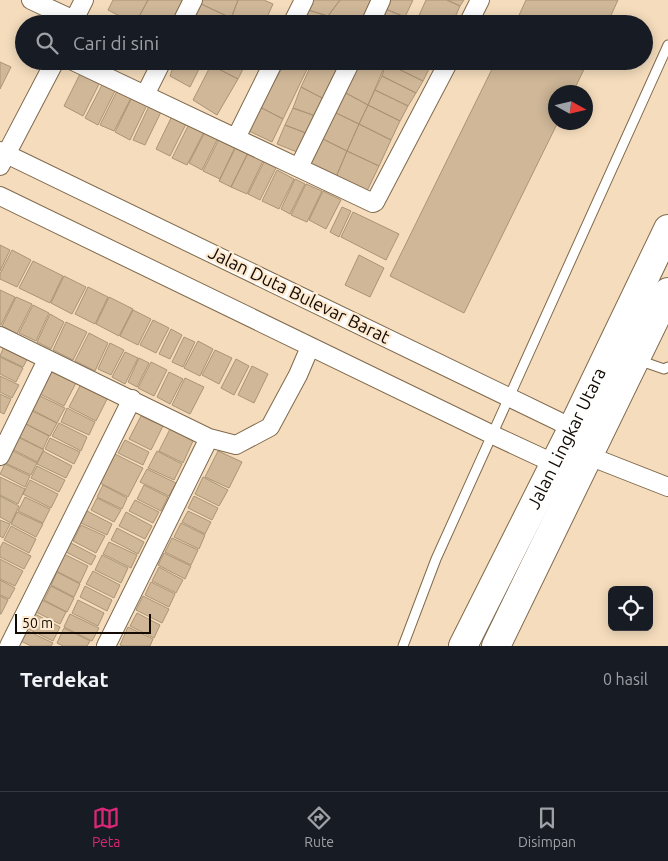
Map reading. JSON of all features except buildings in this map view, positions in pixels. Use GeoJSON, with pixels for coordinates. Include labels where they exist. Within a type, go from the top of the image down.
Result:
{"type":"FeatureCollection","features":[{"type":"Feature","properties":{"kind":"main road","name":"Jalan Lingkar Utara"},"geometry":{"type":"LineString","coordinates":[[496,646],[573,458],[565,425],[668,229]]}},
{"type":"Feature","properties":{"kind":"main road","name":"Jalan Lingkar Utara"},"geometry":{"type":"LineString","coordinates":[[463,646],[573,458],[635,359],[668,292]]}},
{"type":"Feature","properties":{"kind":"street"},"geometry":{"type":"LineString","coordinates":[[32,0],[60,15]]}},
{"type":"Feature","properties":{"kind":"street"},"geometry":{"type":"LineString","coordinates":[[76,15],[84,0]]}},
{"type":"Feature","properties":{"kind":"street"},"geometry":{"type":"LineString","coordinates":[[186,15],[193,0]]}},
{"type":"Feature","properties":{"kind":"street"},"geometry":{"type":"LineString","coordinates":[[296,15],[304,0]]}},
{"type":"Feature","properties":{"kind":"street"},"geometry":{"type":"LineString","coordinates":[[374,15],[381,0]]}},
{"type":"Feature","properties":{"kind":"street"},"geometry":{"type":"LineString","coordinates":[[472,15],[480,0]]}},
{"type":"Feature","properties":{"kind":"street"},"geometry":{"type":"LineString","coordinates":[[2,158],[50,70]]}},
{"type":"Feature","properties":{"kind":"street"},"geometry":{"type":"LineString","coordinates":[[92,70],[370,202],[375,202],[444,70]]}},
{"type":"Feature","properties":{"kind":"street"},"geometry":{"type":"LineString","coordinates":[[145,95],[158,70]]}},
{"type":"Feature","properties":{"kind":"street"},"geometry":{"type":"LineString","coordinates":[[236,138],[270,70]]}},
{"type":"Feature","properties":{"kind":"street"},"geometry":{"type":"LineString","coordinates":[[299,167],[347,70]]}},
{"type":"Feature","properties":{"kind":"street","name":"Jalan Duta Bulevar Barat"},"geometry":{"type":"LineString","coordinates":[[2,158],[565,425],[573,458]]}},
{"type":"Feature","properties":{"kind":"street"},"geometry":{"type":"LineString","coordinates":[[0,196],[499,438],[668,487]]}},
{"type":"Feature","properties":{"kind":"street"},"geometry":{"type":"LineString","coordinates":[[0,336],[209,438],[236,445],[270,427],[298,375],[310,347]]}},
{"type":"Feature","properties":{"kind":"street"},"geometry":{"type":"LineString","coordinates":[[0,456],[47,360]]}},
{"type":"Feature","properties":{"kind":"street"},"geometry":{"type":"LineString","coordinates":[[9,646],[132,399]]}},
{"type":"Feature","properties":{"kind":"street"},"geometry":{"type":"LineString","coordinates":[[106,646],[209,438]]}},
{"type":"Feature","properties":{"kind":"lane"},"geometry":{"type":"LineString","coordinates":[[403,646],[436,559],[499,438],[668,45]]}},
{"type":"Feature","properties":{"kind":"lane"},"geometry":{"type":"LineString","coordinates":[[635,359],[664,369],[668,367]]}}]}
